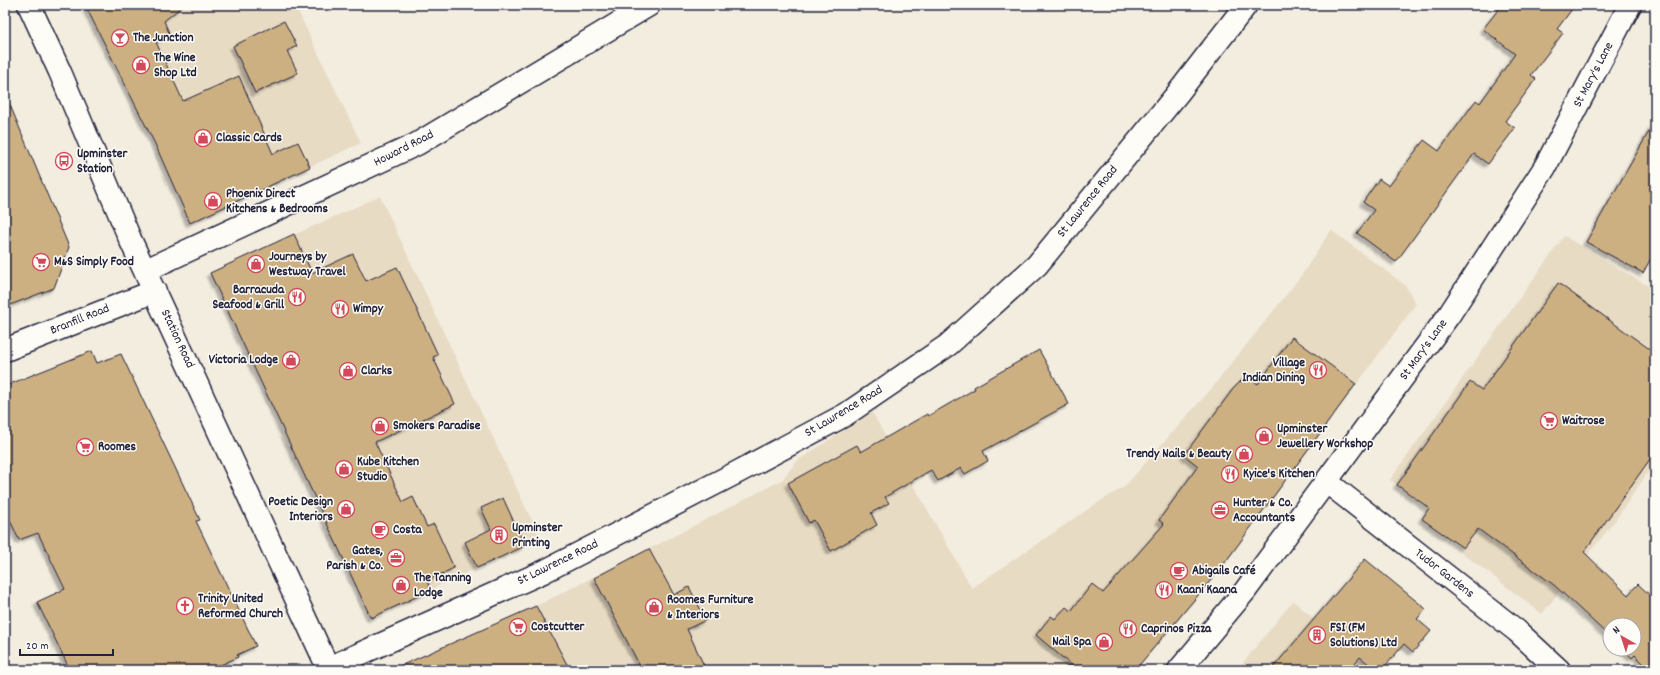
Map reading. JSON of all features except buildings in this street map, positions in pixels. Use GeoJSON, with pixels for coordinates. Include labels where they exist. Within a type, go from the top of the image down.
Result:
{"type":"FeatureCollection","features":[{"type":"Feature","properties":{"kind":"street","name":"Howard Road"},"geometry":{"type":"LineString","coordinates":[[146,270],[417,144],[650,5]]}},
{"type":"Feature","properties":{"kind":"street","name":"St Lawrence Road"},"geometry":{"type":"LineString","coordinates":[[327,669],[543,572],[736,473],[845,415],[948,345],[1036,265],[1178,93],[1246,5]]}},
{"type":"Feature","properties":{"kind":"street","name":"St Mary's Lane"},"geometry":{"type":"LineString","coordinates":[[1179,670],[1245,591],[1449,315],[1507,228],[1545,167],[1630,5]]}},
{"type":"Feature","properties":{"kind":"street","name":"Station Road"},"geometry":{"type":"LineString","coordinates":[[31,6],[130,239],[146,270],[327,669]]}},
{"type":"Feature","properties":{"kind":"street","name":"Branfill Road"},"geometry":{"type":"LineString","coordinates":[[5,350],[155,291]]}},
{"type":"Feature","properties":{"kind":"street","name":"Tudor Gardens"},"geometry":{"type":"LineString","coordinates":[[1327,482],[1517,631],[1559,670]]}},
{"type":"Feature","properties":{"kind":"shaded area"},"geometry":{"type":"Polygon","coordinates":[[[89,5],[295,5],[361,143],[195,220],[155,144],[89,5]]]}},
{"type":"Feature","properties":{"kind":"shaded area"},"geometry":{"type":"Polygon","coordinates":[[[380,196],[540,538],[371,618],[210,273],[380,196]]]}},
{"type":"Feature","properties":{"kind":"shaded area"},"geometry":{"type":"Polygon","coordinates":[[[1331,230],[1405,285],[1416,304],[1261,514],[1178,620],[1135,670],[392,670],[536,606],[782,480],[797,461],[872,412],[972,588],[1097,503],[1124,487],[1211,389],[1301,276],[1331,230]]]}},
{"type":"Feature","properties":{"kind":"shaded area","name":"Waitrose"},"geometry":{"type":"Polygon","coordinates":[[[1564,236],[1655,290],[1655,462],[1617,518],[1542,614],[1461,552],[1463,548],[1422,519],[1429,508],[1390,480],[1564,236]]]}},
{"type":"Feature","properties":{"kind":"shaded area"},"geometry":{"type":"Polygon","coordinates":[[[1293,601],[1352,651],[1376,670],[1237,670],[1293,601]]]}},
{"type":"Feature","properties":{"kind":"place","name":"The Junction"},"geometry":{"type":"Point","coordinates":[120,38]}},
{"type":"Feature","properties":{"kind":"place","name":"The Wine Shop Ltd"},"geometry":{"type":"Point","coordinates":[141,65]}},
{"type":"Feature","properties":{"kind":"place","name":"Classic Cards"},"geometry":{"type":"Point","coordinates":[203,138]}},
{"type":"Feature","properties":{"kind":"place","name":"Upminster Station"},"geometry":{"type":"Point","coordinates":[64,161]}},
{"type":"Feature","properties":{"kind":"place","name":"Phoenix Direct Kitchens & Bedrooms"},"geometry":{"type":"Point","coordinates":[213,201]}},
{"type":"Feature","properties":{"kind":"place","name":"M&S Simply Food"},"geometry":{"type":"Point","coordinates":[41,262]}},
{"type":"Feature","properties":{"kind":"place","name":"Journeys by Westway Travel"},"geometry":{"type":"Point","coordinates":[256,264]}},
{"type":"Feature","properties":{"kind":"place","name":"Barracuda Seafood & Grill"},"geometry":{"type":"Point","coordinates":[297,297]}},
{"type":"Feature","properties":{"kind":"place","name":"Wimpy"},"geometry":{"type":"Point","coordinates":[340,309]}},
{"type":"Feature","properties":{"kind":"place","name":"Victoria Lodge"},"geometry":{"type":"Point","coordinates":[291,360]}},
{"type":"Feature","properties":{"kind":"place","name":"Village Indian Dining"},"geometry":{"type":"Point","coordinates":[1318,370]}},
{"type":"Feature","properties":{"kind":"place","name":"Clarks"},"geometry":{"type":"Point","coordinates":[348,371]}},
{"type":"Feature","properties":{"kind":"place","name":"Waitrose"},"geometry":{"type":"Point","coordinates":[1549,421]}},
{"type":"Feature","properties":{"kind":"place","name":"Smokers Paradise"},"geometry":{"type":"Point","coordinates":[380,426]}},
{"type":"Feature","properties":{"kind":"place","name":"Upminster Jewellery Workshop"},"geometry":{"type":"Point","coordinates":[1264,436]}},
{"type":"Feature","properties":{"kind":"place","name":"Roomes"},"geometry":{"type":"Point","coordinates":[85,447]}},
{"type":"Feature","properties":{"kind":"place","name":"Trendy Nails & Beauty"},"geometry":{"type":"Point","coordinates":[1244,454]}},
{"type":"Feature","properties":{"kind":"place","name":"Kube Kitchen Studio"},"geometry":{"type":"Point","coordinates":[344,469]}},
{"type":"Feature","properties":{"kind":"place","name":"Kyice's Kitchen"},"geometry":{"type":"Point","coordinates":[1230,474]}},
{"type":"Feature","properties":{"kind":"place","name":"Poetic Design Interiors"},"geometry":{"type":"Point","coordinates":[346,509]}},
{"type":"Feature","properties":{"kind":"place","name":"Hunter & Co. Accountants"},"geometry":{"type":"Point","coordinates":[1220,510]}},
{"type":"Feature","properties":{"kind":"place","name":"Costa"},"geometry":{"type":"Point","coordinates":[380,530]}},
{"type":"Feature","properties":{"kind":"place","name":"Upminster Printing"},"geometry":{"type":"Point","coordinates":[499,535]}},
{"type":"Feature","properties":{"kind":"place","name":"Gates, Parish & Co."},"geometry":{"type":"Point","coordinates":[396,558]}},
{"type":"Feature","properties":{"kind":"place","name":"Abigails Café"},"geometry":{"type":"Point","coordinates":[1179,571]}},
{"type":"Feature","properties":{"kind":"place","name":"The Tanning Lodge"},"geometry":{"type":"Point","coordinates":[401,585]}},
{"type":"Feature","properties":{"kind":"place","name":"Kaani Kaana"},"geometry":{"type":"Point","coordinates":[1164,590]}},
{"type":"Feature","properties":{"kind":"place","name":"Trinity United Reformed Church"},"geometry":{"type":"Point","coordinates":[185,606]}},
{"type":"Feature","properties":{"kind":"place","name":"Roomes Furniture & Interiors"},"geometry":{"type":"Point","coordinates":[654,607]}},
{"type":"Feature","properties":{"kind":"place","name":"Costcutter"},"geometry":{"type":"Point","coordinates":[518,627]}},
{"type":"Feature","properties":{"kind":"place","name":"Caprinos Pizza"},"geometry":{"type":"Point","coordinates":[1128,629]}},
{"type":"Feature","properties":{"kind":"place","name":"FSI (FM Solutions) Ltd"},"geometry":{"type":"Point","coordinates":[1317,635]}},
{"type":"Feature","properties":{"kind":"place","name":"Nail Spa"},"geometry":{"type":"Point","coordinates":[1104,642]}}]}
